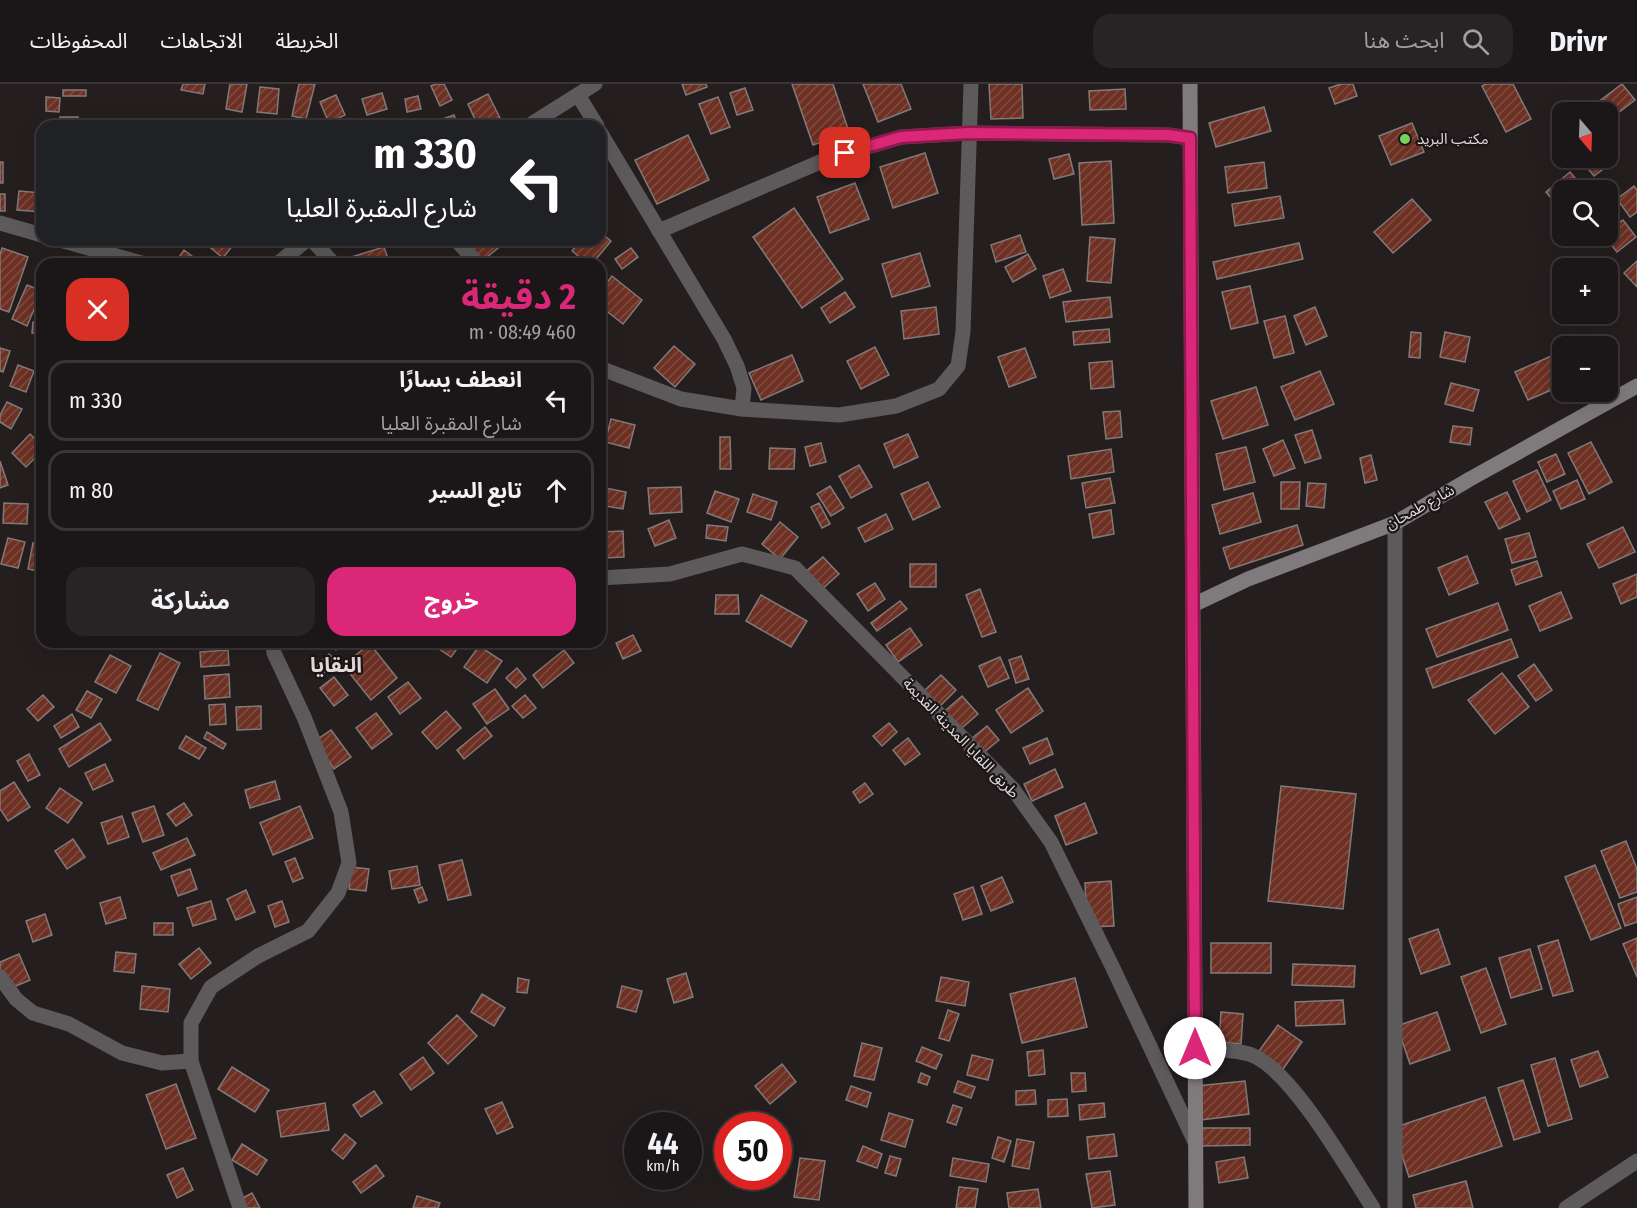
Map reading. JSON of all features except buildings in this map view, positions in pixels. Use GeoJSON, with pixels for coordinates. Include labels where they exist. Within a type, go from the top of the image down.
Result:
{"type":"FeatureCollection","features":[{"type":"Feature","properties":{"kind":"main road"},"geometry":{"type":"LineString","coordinates":[[1190,84],[1196,1208]]}},
{"type":"Feature","properties":{"kind":"main road","name":"شارع طمحان"},"geometry":{"type":"LineString","coordinates":[[1193,605],[1248,579],[1395,523],[1470,479],[1635,392]]}},
{"type":"Feature","properties":{"kind":"street"},"geometry":{"type":"LineString","coordinates":[[538,120],[595,84]]}},
{"type":"Feature","properties":{"kind":"street"},"geometry":{"type":"LineString","coordinates":[[606,370],[681,399],[742,409],[839,415],[897,406],[939,388],[958,366],[963,333],[971,84]]}},
{"type":"Feature","properties":{"kind":"street"},"geometry":{"type":"LineString","coordinates":[[578,95],[593,120]]}},
{"type":"Feature","properties":{"kind":"street"},"geometry":{"type":"LineString","coordinates":[[659,231],[827,159],[901,137],[969,133],[1168,135],[1190,138]]}},
{"type":"Feature","properties":{"kind":"street"},"geometry":{"type":"LineString","coordinates":[[606,142],[724,339],[737,366],[744,388],[742,409]]}},
{"type":"Feature","properties":{"kind":"street"},"geometry":{"type":"LineString","coordinates":[[0,223],[36,233]]}},
{"type":"Feature","properties":{"kind":"street"},"geometry":{"type":"LineString","coordinates":[[76,246],[107,258]]}},
{"type":"Feature","properties":{"kind":"street"},"geometry":{"type":"LineString","coordinates":[[284,258],[300,246]]}},
{"type":"Feature","properties":{"kind":"street"},"geometry":{"type":"LineString","coordinates":[[318,246],[328,258]]}},
{"type":"Feature","properties":{"kind":"street"},"geometry":{"type":"LineString","coordinates":[[461,246],[472,258]]}},
{"type":"Feature","properties":{"kind":"street"},"geometry":{"type":"LineString","coordinates":[[1395,523],[1395,1208]]}},
{"type":"Feature","properties":{"kind":"street","name":"طريق اللقايا المدينة القديمة"},"geometry":{"type":"LineString","coordinates":[[606,578],[670,573],[742,554],[795,568],[1013,789],[1051,842],[1196,1144]]}},
{"type":"Feature","properties":{"kind":"street"},"geometry":{"type":"LineString","coordinates":[[240,1208],[190,1061],[191,1023],[211,987],[258,956],[308,931],[338,894],[349,863],[341,812],[304,717],[274,648]]}},
{"type":"Feature","properties":{"kind":"street"},"geometry":{"type":"LineString","coordinates":[[0,977],[16,999],[33,1013],[69,1024],[122,1053],[162,1063],[190,1061]]}},
{"type":"Feature","properties":{"kind":"street"},"geometry":{"type":"LineString","coordinates":[[1195,1048],[1254,1056],[1277,1072],[1315,1119],[1373,1208]]}},
{"type":"Feature","properties":{"kind":"street"},"geometry":{"type":"LineString","coordinates":[[1566,1208],[1637,1161]]}},
{"type":"Feature","properties":{"kind":"place","name":"مكتب البريد"},"geometry":{"type":"Point","coordinates":[1405,139]}},
{"type":"Feature","properties":{"kind":"district","name":"النقايا"},"geometry":{"type":"Point","coordinates":[336,665]}},
{"type":"Feature","properties":{"kind":"route"},"geometry":{"type":"LineString","coordinates":[[845,153],[901,137],[969,133],[1168,135],[1190,138],[1195,1048]]}}]}
